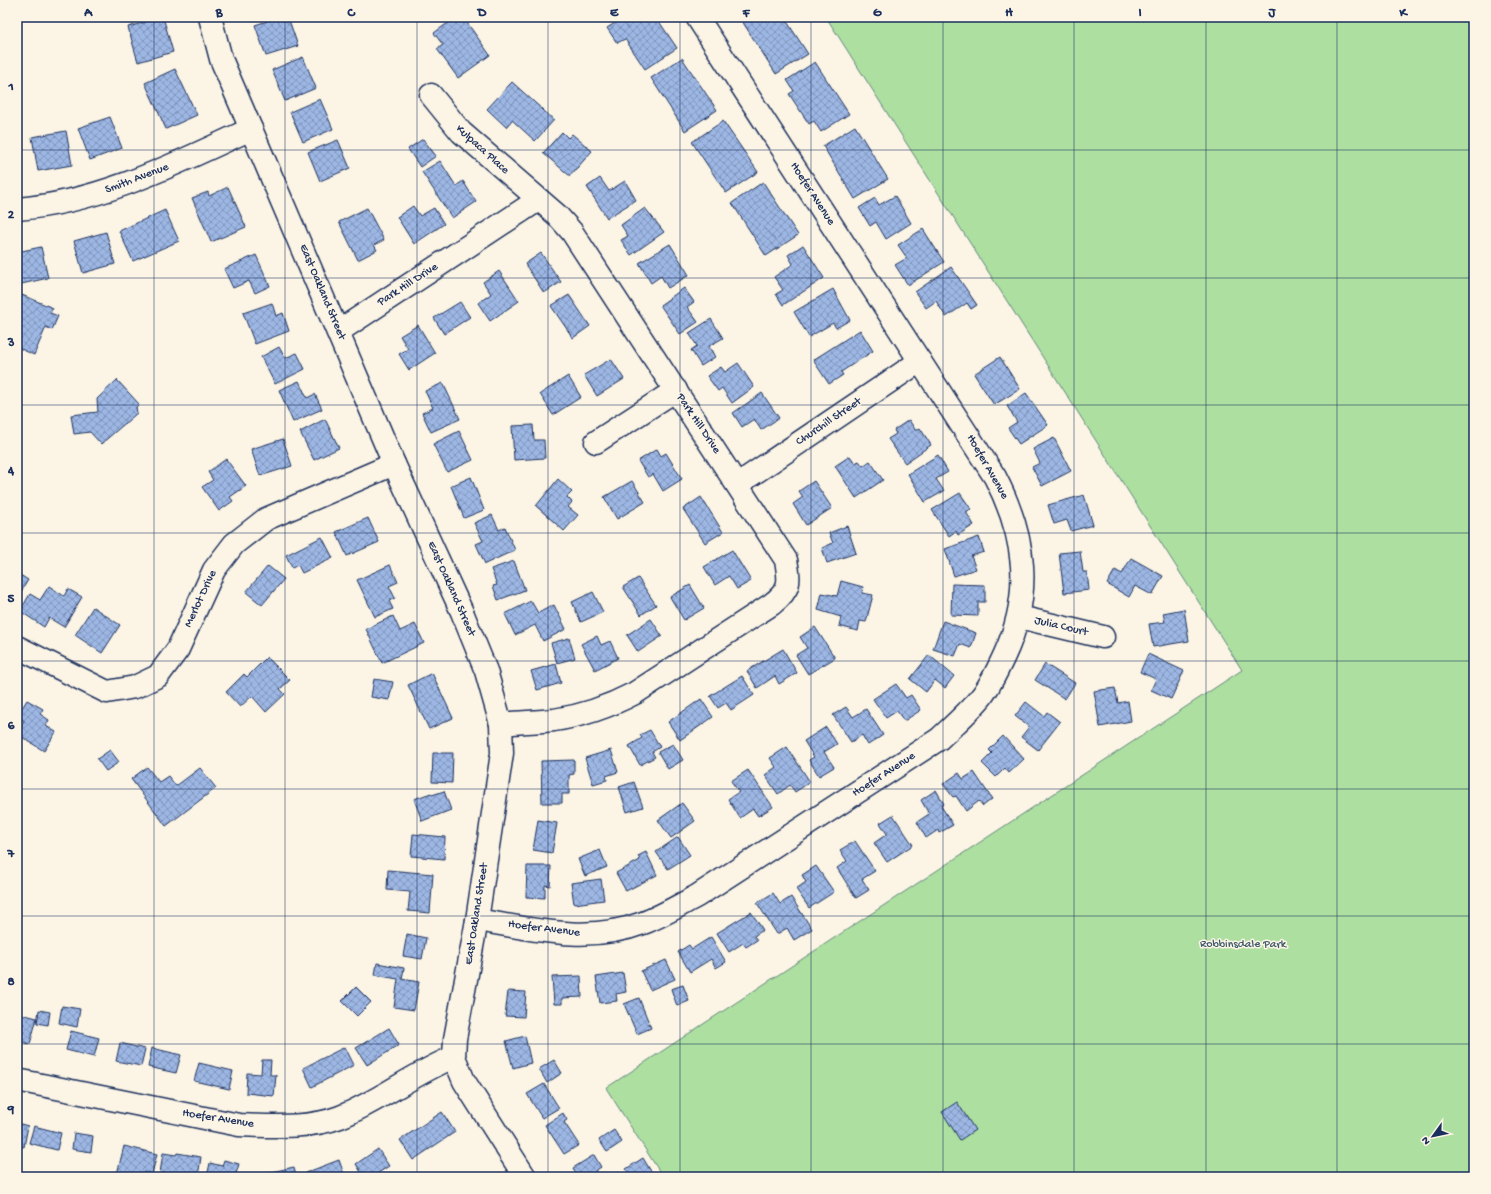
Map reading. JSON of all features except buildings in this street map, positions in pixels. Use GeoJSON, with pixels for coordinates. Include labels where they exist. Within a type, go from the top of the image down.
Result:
{"type":"FeatureCollection","features":[{"type":"Feature","properties":{"kind":"street","name":"East Oakland Street"},"geometry":{"type":"LineString","coordinates":[[210,17],[221,59],[339,331],[394,464],[462,612],[486,671],[501,724],[502,753],[477,920],[455,1039],[454,1057],[464,1081],[525,1177]]}},
{"type":"Feature","properties":{"kind":"street","name":"Hoefer Avenue"},"geometry":{"type":"LineString","coordinates":[[477,920],[556,933],[580,935],[610,932],[642,924],[691,899],[939,739],[962,718],[982,695],[997,671],[1019,617],[1022,586],[1022,558],[1017,532],[1007,500],[974,443],[697,17]]}},
{"type":"Feature","properties":{"kind":"street","name":"Kulpaca Place"},"geometry":{"type":"LineString","coordinates":[[431,95],[461,132],[538,200]]}},
{"type":"Feature","properties":{"kind":"street","name":"Smith Avenue"},"geometry":{"type":"LineString","coordinates":[[17,209],[49,207],[132,182],[251,129]]}},
{"type":"Feature","properties":{"kind":"street","name":"Park Hill Drive"},"geometry":{"type":"LineString","coordinates":[[339,331],[538,200],[557,215],[572,232],[738,484],[786,560],[790,581],[784,595],[636,693],[613,704],[583,714],[554,720],[501,724]]}},
{"type":"Feature","properties":{"kind":"street","name":"Churchill Street"},"geometry":{"type":"LineString","coordinates":[[738,484],[920,361]]}},
{"type":"Feature","properties":{"kind":"street"},"geometry":{"type":"LineString","coordinates":[[596,442],[676,390]]}},
{"type":"Feature","properties":{"kind":"street","name":"Merlot Drive"},"geometry":{"type":"LineString","coordinates":[[17,647],[107,692],[135,688],[158,676],[178,648],[214,570],[234,544],[266,519],[394,464]]}},
{"type":"Feature","properties":{"kind":"street","name":"Julia Court"},"geometry":{"type":"LineString","coordinates":[[1019,617],[1102,636]]}},
{"type":"Feature","properties":{"kind":"street","name":"Hoefer Avenue"},"geometry":{"type":"LineString","coordinates":[[17,1080],[239,1125],[277,1127],[309,1124],[338,1117],[363,1106],[435,1064],[454,1057]]}},
{"type":"Feature","properties":{"kind":"green space","name":"Robbinsdale Park"},"geometry":{"type":"Polygon","coordinates":[[[826,17],[1474,17],[1474,1177],[663,1177],[606,1088],[1242,670],[826,17]]]}}]}
